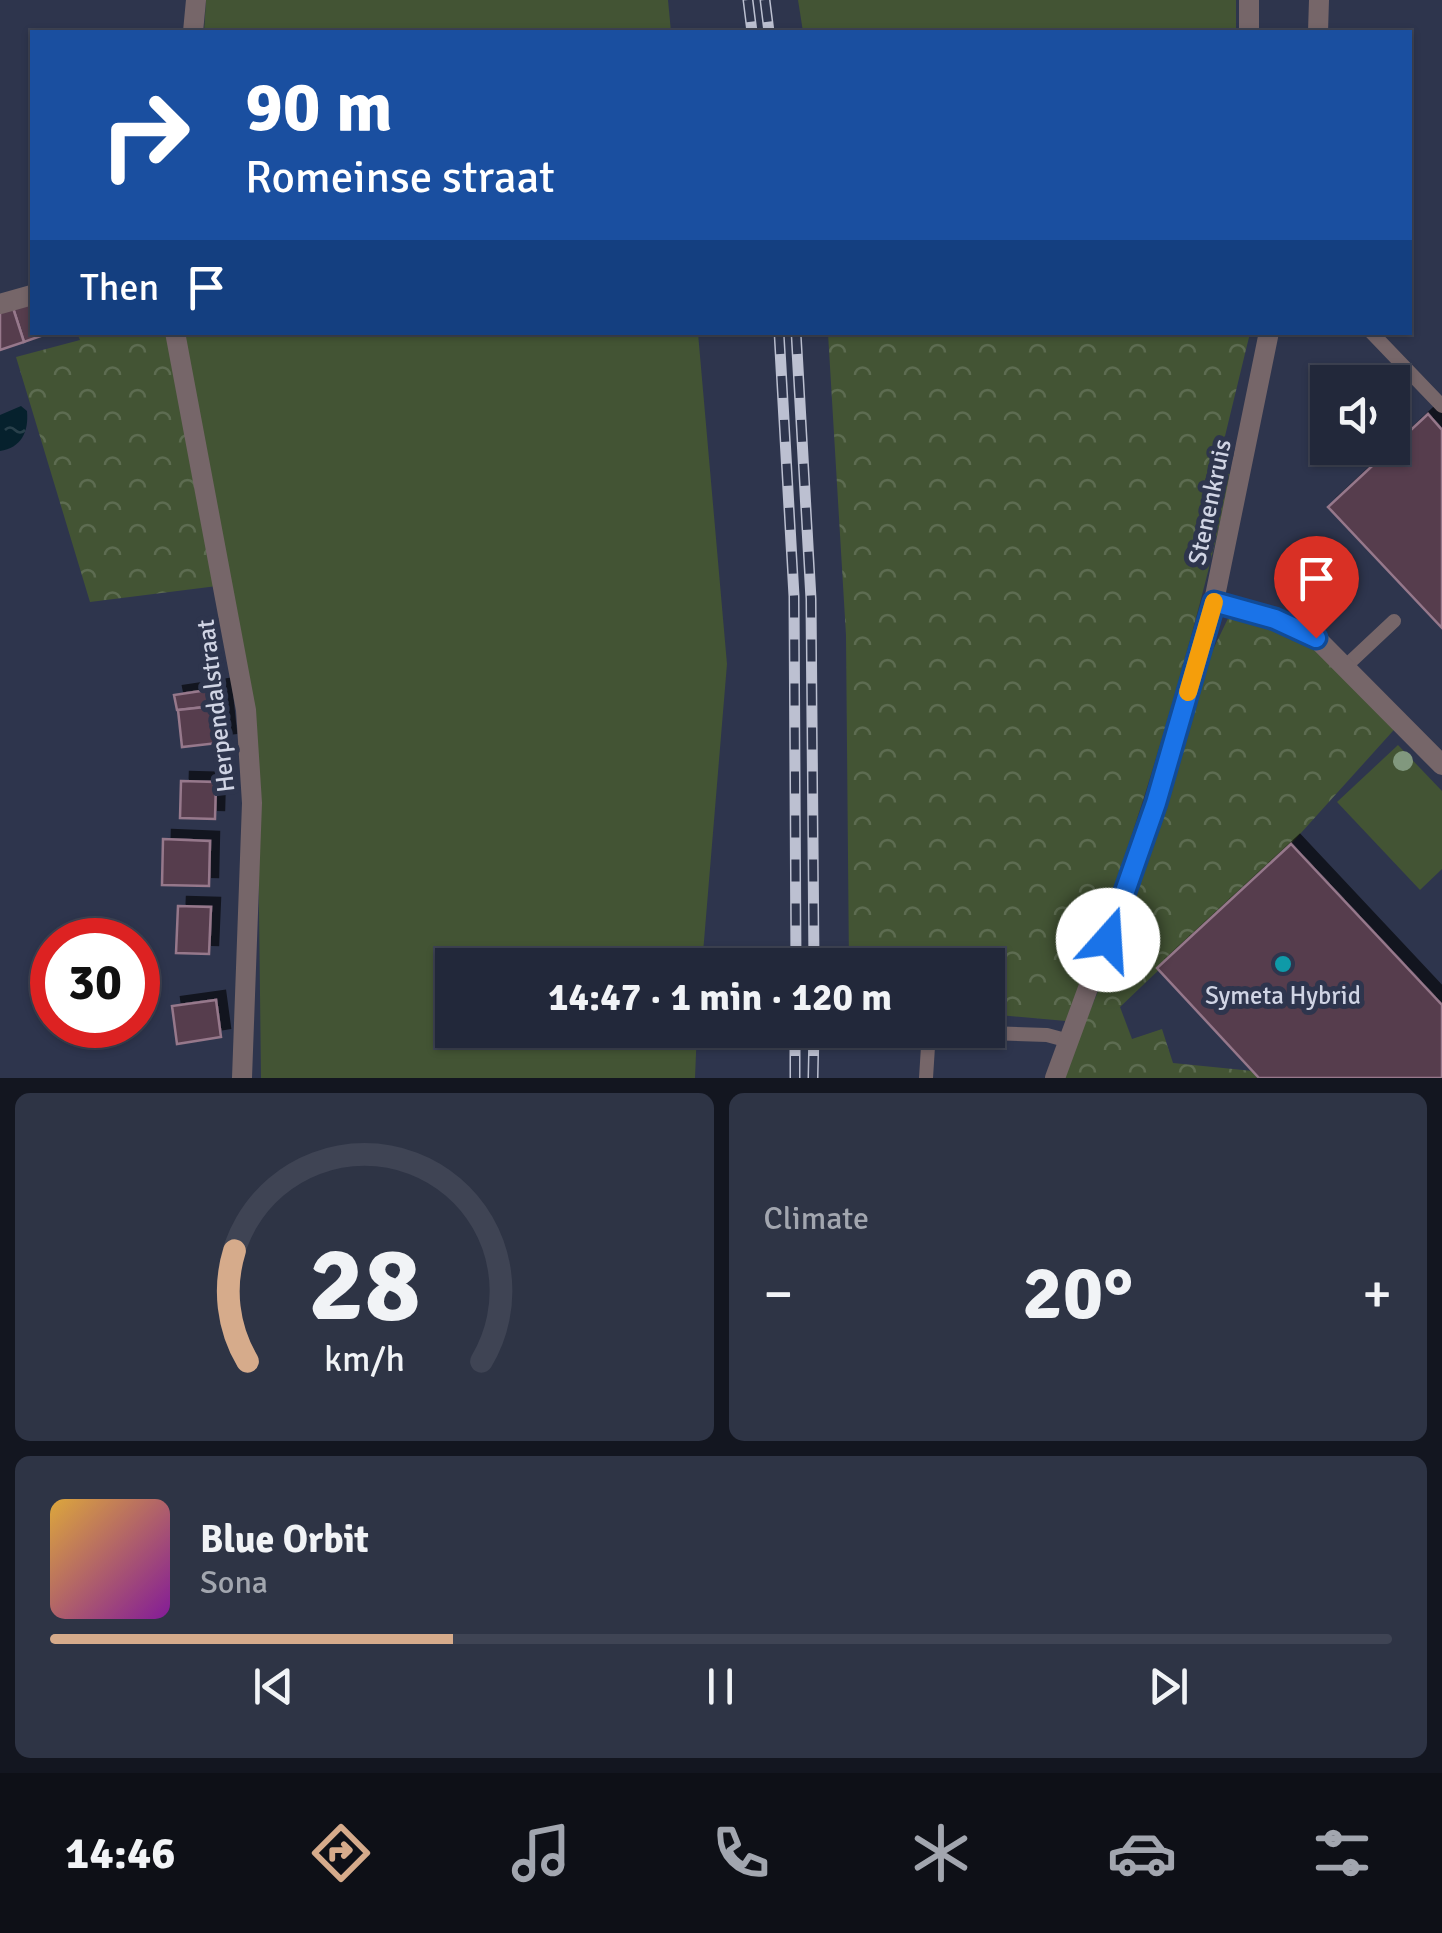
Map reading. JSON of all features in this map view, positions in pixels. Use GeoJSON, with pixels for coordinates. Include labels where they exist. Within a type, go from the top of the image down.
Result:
{"type":"FeatureCollection","features":[{"type":"Feature","properties":{"kind":"street"},"geometry":{"type":"LineString","coordinates":[[194,30],[196,0]]}},
{"type":"Feature","properties":{"kind":"street"},"geometry":{"type":"LineString","coordinates":[[1249,0],[1249,30]]}},
{"type":"Feature","properties":{"kind":"street"},"geometry":{"type":"LineString","coordinates":[[1318,30],[1319,0]]}},
{"type":"Feature","properties":{"kind":"street"},"geometry":{"type":"LineString","coordinates":[[0,304],[30,296]]}},
{"type":"Feature","properties":{"kind":"street","name":"Herpendalstraat"},"geometry":{"type":"LineString","coordinates":[[176,335],[234,632],[248,727],[252,804],[242,1078]]}},
{"type":"Feature","properties":{"kind":"street","name":"Stenenkruis"},"geometry":{"type":"LineString","coordinates":[[1055,1078],[1156,803],[1214,602],[1268,335]]}},
{"type":"Feature","properties":{"kind":"street"},"geometry":{"type":"LineString","coordinates":[[1214,602],[1275,619],[1316,638],[1442,766]]}},
{"type":"Feature","properties":{"kind":"lane"},"geometry":{"type":"LineString","coordinates":[[1374,335],[1442,406]]}},
{"type":"Feature","properties":{"kind":"lane"},"geometry":{"type":"LineString","coordinates":[[1346,666],[1394,622]]}},
{"type":"Feature","properties":{"kind":"lane"},"geometry":{"type":"LineString","coordinates":[[926,1078],[929,1031],[1047,1035],[1069,1040]]}},
{"type":"Feature","properties":{"kind":"green space"},"geometry":{"type":"Polygon","coordinates":[[[206,0],[668,0],[671,30],[204,30],[206,0]]]}},
{"type":"Feature","properties":{"kind":"green space"},"geometry":{"type":"Polygon","coordinates":[[[798,0],[1236,0],[1236,30],[803,30],[798,0]]]}},
{"type":"Feature","properties":{"kind":"green space"},"geometry":{"type":"Polygon","coordinates":[[[78,335],[175,335],[225,585],[90,602],[16,357],[80,340],[78,335]]]}},
{"type":"Feature","properties":{"kind":"green space"},"geometry":{"type":"Polygon","coordinates":[[[185,335],[698,335],[727,664],[703,948],[435,948],[435,1048],[696,1048],[695,1078],[261,1078],[257,743],[185,335]]]}},
{"type":"Feature","properties":{"kind":"green space"},"geometry":{"type":"Polygon","coordinates":[[[828,335],[1250,335],[1217,469],[1231,475],[1197,614],[1137,819],[1066,1021],[1005,1016],[1005,948],[849,948],[846,635],[828,335]]]}},
{"type":"Feature","properties":{"kind":"green space"},"geometry":{"type":"Polygon","coordinates":[[[1234,606],[1316,638],[1401,722],[1291,844],[1120,1007],[1132,1039],[1162,1029],[1173,1063],[1253,1071],[1259,1078],[1062,1078],[1104,977],[1209,658],[1234,606]]]}},
{"type":"Feature","properties":{"kind":"green space"},"geometry":{"type":"Polygon","coordinates":[[[1398,745],[1442,791],[1442,869],[1420,890],[1337,802],[1398,745]]]}},
{"type":"Feature","properties":{"kind":"water"},"geometry":{"type":"Polygon","coordinates":[[[21,406],[27,411],[25,432],[18,443],[0,451],[0,415],[21,406]]]}},
{"type":"Feature","properties":{"kind":"building"},"geometry":{"type":"Polygon","coordinates":[[[30,303],[30,335],[44,335],[24,342],[13,308],[30,303]]]}},
{"type":"Feature","properties":{"kind":"building"},"geometry":{"type":"Polygon","coordinates":[[[13,308],[24,342],[0,350],[0,312],[13,308]]]}},
{"type":"Feature","properties":{"kind":"building"},"geometry":{"type":"Polygon","coordinates":[[[1428,414],[1442,430],[1442,628],[1328,507],[1373,465],[1410,465],[1410,431],[1428,414]]]}},
{"type":"Feature","properties":{"kind":"building"},"geometry":{"type":"Polygon","coordinates":[[[221,688],[223,705],[177,710],[174,695],[221,688]]]}},
{"type":"Feature","properties":{"kind":"building"},"geometry":{"type":"Polygon","coordinates":[[[223,705],[227,742],[182,747],[178,710],[223,705]]]}},
{"type":"Feature","properties":{"kind":"building"},"geometry":{"type":"Polygon","coordinates":[[[181,781],[216,782],[215,819],[180,818],[181,781]]]}},
{"type":"Feature","properties":{"kind":"building"},"geometry":{"type":"Polygon","coordinates":[[[163,839],[210,841],[209,886],[162,885],[163,839]]]}},
{"type":"Feature","properties":{"kind":"building","name":"Symeta Hybrid"},"geometry":{"type":"Polygon","coordinates":[[[1291,844],[1442,1005],[1442,1078],[1259,1078],[1157,968],[1291,844]]]}},
{"type":"Feature","properties":{"kind":"building"},"geometry":{"type":"Polygon","coordinates":[[[178,906],[211,907],[209,954],[176,953],[178,906]]]}},
{"type":"Feature","properties":{"kind":"building"},"geometry":{"type":"Polygon","coordinates":[[[216,1000],[221,1037],[177,1044],[172,1006],[216,1000]]]}},
{"type":"Feature","properties":{"kind":"railway"},"geometry":{"type":"LineString","coordinates":[[748,0],[752,30]]}},
{"type":"Feature","properties":{"kind":"railway"},"geometry":{"type":"LineString","coordinates":[[765,0],[769,30]]}},
{"type":"Feature","properties":{"kind":"railway"},"geometry":{"type":"LineString","coordinates":[[779,335],[794,596],[796,948]]}},
{"type":"Feature","properties":{"kind":"railway"},"geometry":{"type":"LineString","coordinates":[[796,335],[811,599],[814,948]]}},
{"type":"Feature","properties":{"kind":"railway"},"geometry":{"type":"LineString","coordinates":[[795,1048],[795,1078]]}},
{"type":"Feature","properties":{"kind":"railway"},"geometry":{"type":"LineString","coordinates":[[813,1078],[814,1048]]}},
{"type":"Feature","properties":{"kind":"slow traffic"},"geometry":{"type":"LineString","coordinates":[[1188,692],[1214,602]]}},
{"type":"Feature","properties":{"kind":"place","name":"Symeta Hybrid"},"geometry":{"type":"Point","coordinates":[1283,964]}},
{"type":"Feature","properties":{"kind":"route"},"geometry":{"type":"LineString","coordinates":[[1108,940],[1156,803],[1214,602],[1275,619],[1316,638]]}}]}
